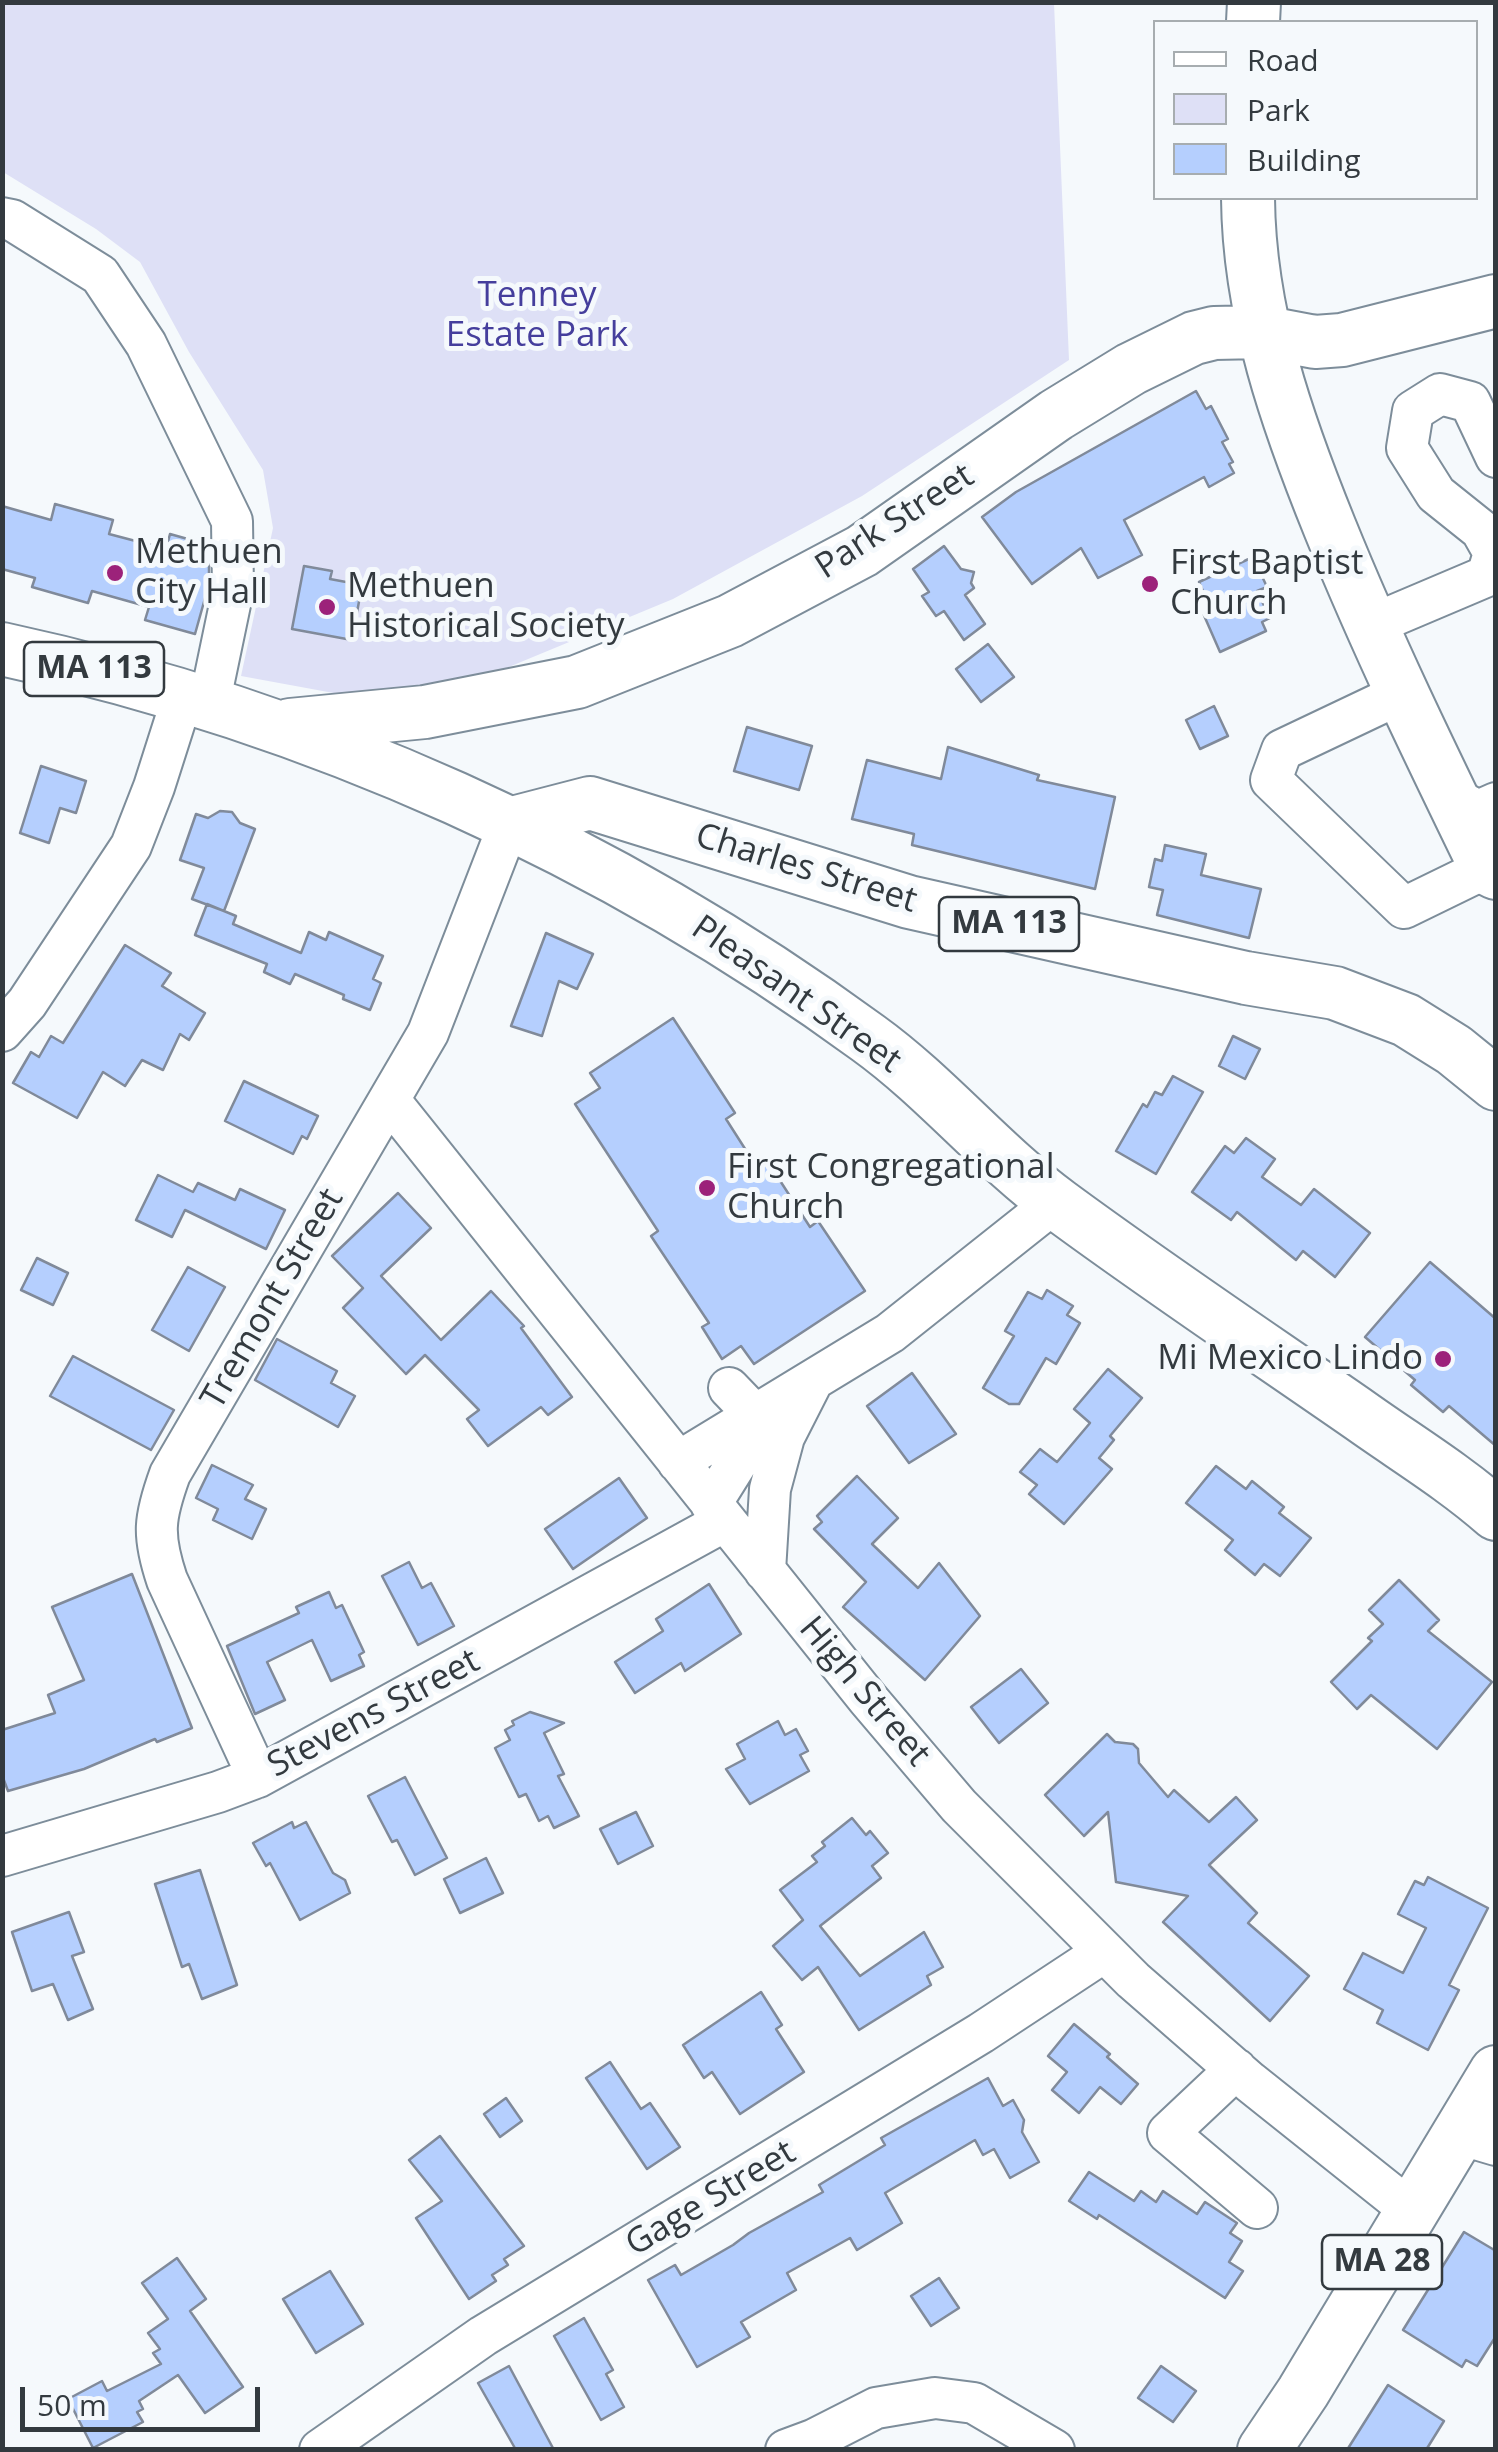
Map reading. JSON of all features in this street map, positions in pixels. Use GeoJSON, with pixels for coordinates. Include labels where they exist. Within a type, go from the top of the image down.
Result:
{"type":"FeatureCollection","features":[{"type":"Feature","properties":{"kind":"main road"},"geometry":{"type":"LineString","coordinates":[[1248,200],[1262,332],[1304,464],[1400,694],[1467,801],[1492,876]]}},
{"type":"Feature","properties":{"kind":"main road","name":"Park Street"},"geometry":{"type":"LineString","coordinates":[[279,726],[425,712],[577,682],[730,621],[862,551],[1056,415],[1131,369],[1194,338],[1214,333],[1262,332],[1315,342],[1342,340],[1496,301]]}},
{"type":"Feature","properties":{"kind":"main road","name":"Pleasant Street"},"geometry":{"type":"LineString","coordinates":[[2,649],[106,672],[279,726],[373,762],[509,824],[716,935],[871,1040],[1055,1202],[1496,1514]]}},
{"type":"Feature","properties":{"kind":"main road","name":"Charles Street"},"geometry":{"type":"LineString","coordinates":[[509,824],[590,803],[909,902],[1246,978],[1335,994],[1406,1020],[1454,1050],[1496,1084]]}},
{"type":"Feature","properties":{"kind":"main road","name":"MA 28"},"geometry":{"type":"LineString","coordinates":[[1264,2450],[1304,2392],[1413,2212],[1477,2140],[1496,2072]]}},
{"type":"Feature","properties":{"kind":"street"},"geometry":{"type":"LineString","coordinates":[[2,218],[12,220],[100,275],[146,344],[232,522],[233,590],[196,700],[130,846],[27,1004],[2,1030]]}},
{"type":"Feature","properties":{"kind":"street"},"geometry":{"type":"LineString","coordinates":[[1369,626],[1487,576],[1494,553],[1481,530],[1436,494],[1408,448],[1413,411],[1440,394],[1483,397],[1496,458]]}},
{"type":"Feature","properties":{"kind":"street"},"geometry":{"type":"LineString","coordinates":[[1400,694],[1282,750],[1270,780],[1404,908],[1492,876]]}},
{"type":"Feature","properties":{"kind":"street","name":"Tremont Street"},"geometry":{"type":"LineString","coordinates":[[258,1777],[166,1580],[156,1548],[154,1524],[170,1474],[428,1032],[509,824]]}},
{"type":"Feature","properties":{"kind":"street","name":"High Street"},"geometry":{"type":"LineString","coordinates":[[390,1101],[459,1170],[718,1513],[959,1806],[1104,1952],[1236,2069],[1413,2212]]}},
{"type":"Feature","properties":{"kind":"street"},"geometry":{"type":"LineString","coordinates":[[678,1462],[742,1401],[814,1380],[905,1322],[1055,1202]]}},
{"type":"Feature","properties":{"kind":"street"},"geometry":{"type":"LineString","coordinates":[[766,1572],[770,1489],[784,1437],[814,1380]]}},
{"type":"Feature","properties":{"kind":"street"},"geometry":{"type":"LineString","coordinates":[[718,1513],[736,1464],[742,1401]]}},
{"type":"Feature","properties":{"kind":"street","name":"Stevens Street"},"geometry":{"type":"LineString","coordinates":[[2,1856],[258,1777],[718,1513]]}},
{"type":"Feature","properties":{"kind":"street","name":"Gage Street"},"geometry":{"type":"LineString","coordinates":[[320,2450],[483,2336],[981,2034],[1104,1952]]}},
{"type":"Feature","properties":{"kind":"street"},"geometry":{"type":"LineString","coordinates":[[1236,2069],[1168,2133],[1257,2208]]}},
{"type":"Feature","properties":{"kind":"street"},"geometry":{"type":"LineString","coordinates":[[786,2450],[876,2408],[935,2398],[974,2403],[1054,2450]]}},
{"type":"Feature","properties":{"kind":"green space","name":"Tenney Estate Park"},"geometry":{"type":"Polygon","coordinates":[[[2,3],[1054,3],[1069,360],[862,496],[673,599],[504,669],[415,687],[339,694],[241,676],[273,528],[263,470],[189,352],[140,262],[96,229],[3,172],[2,3]]]}},
{"type":"Feature","properties":{"kind":"building"},"geometry":{"type":"Polygon","coordinates":[[[1196,391],[1206,409],[1211,406],[1228,439],[1222,442],[1233,462],[1229,464],[1234,473],[1209,487],[1204,477],[1124,520],[1142,555],[1098,578],[1081,548],[1032,584],[982,517],[1016,492],[1196,391]]]}},
{"type":"Feature","properties":{"kind":"building","name":"Methuen City Hall"},"geometry":{"type":"Polygon","coordinates":[[[55,504],[113,520],[109,534],[166,549],[170,534],[209,545],[209,584],[195,634],[145,620],[149,607],[92,591],[88,603],[32,587],[35,578],[2,569],[2,506],[51,520],[55,504]]]}},
{"type":"Feature","properties":{"kind":"building"},"geometry":{"type":"Polygon","coordinates":[[[944,546],[961,569],[974,572],[974,588],[965,595],[985,624],[964,640],[944,611],[936,616],[922,596],[929,592],[913,569],[944,546]]]}},
{"type":"Feature","properties":{"kind":"building"},"geometry":{"type":"Polygon","coordinates":[[[1253,557],[1267,587],[1257,591],[1270,618],[1262,622],[1266,631],[1220,652],[1199,604],[1207,600],[1199,582],[1253,557]]]}},
{"type":"Feature","properties":{"kind":"building","name":"Methuen Historical Society"},"geometry":{"type":"Polygon","coordinates":[[[304,566],[332,571],[330,579],[362,585],[352,640],[292,629],[304,566]]]}},
{"type":"Feature","properties":{"kind":"building"},"geometry":{"type":"Polygon","coordinates":[[[988,644],[1014,677],[981,702],[956,669],[988,644]]]}},
{"type":"Feature","properties":{"kind":"building"},"geometry":{"type":"Polygon","coordinates":[[[1214,706],[1228,736],[1200,749],[1186,720],[1214,706]]]}},
{"type":"Feature","properties":{"kind":"building"},"geometry":{"type":"Polygon","coordinates":[[[747,727],[812,746],[799,790],[734,771],[747,727]]]}},
{"type":"Feature","properties":{"kind":"building"},"geometry":{"type":"Polygon","coordinates":[[[948,747],[1039,775],[1037,780],[1115,797],[1095,889],[912,845],[914,834],[852,819],[867,760],[941,779],[948,747]]]}},
{"type":"Feature","properties":{"kind":"building"},"geometry":{"type":"Polygon","coordinates":[[[41,766],[86,781],[76,813],[60,808],[49,843],[20,833],[41,766]]]}},
{"type":"Feature","properties":{"kind":"building"},"geometry":{"type":"Polygon","coordinates":[[[220,811],[232,812],[240,823],[255,829],[224,911],[192,899],[204,868],[180,860],[196,814],[208,818],[220,811]]]}},
{"type":"Feature","properties":{"kind":"building"},"geometry":{"type":"Polygon","coordinates":[[[1165,845],[1206,854],[1201,875],[1261,889],[1249,938],[1157,915],[1163,890],[1149,887],[1155,859],[1162,861],[1165,845]]]}},
{"type":"Feature","properties":{"kind":"building"},"geometry":{"type":"Polygon","coordinates":[[[207,904],[236,916],[233,924],[301,953],[309,932],[326,940],[329,932],[383,956],[373,979],[381,983],[370,1010],[295,974],[290,984],[264,972],[267,964],[195,935],[207,904]]]}},
{"type":"Feature","properties":{"kind":"building"},"geometry":{"type":"Polygon","coordinates":[[[546,933],[593,954],[577,989],[559,981],[542,1036],[511,1026],[546,933]]]}},
{"type":"Feature","properties":{"kind":"building"},"geometry":{"type":"Polygon","coordinates":[[[125,945],[171,973],[162,986],[205,1013],[189,1040],[180,1034],[163,1070],[142,1060],[125,1086],[103,1072],[77,1118],[13,1083],[31,1052],[39,1057],[51,1036],[63,1043],[125,945]]]}},
{"type":"Feature","properties":{"kind":"building","name":"First Congregational Church"},"geometry":{"type":"Polygon","coordinates":[[[673,1018],[735,1113],[726,1119],[756,1166],[766,1159],[810,1227],[818,1221],[865,1291],[754,1364],[741,1346],[722,1359],[702,1327],[709,1323],[651,1236],[658,1231],[575,1104],[600,1088],[590,1073],[673,1018]]]}},
{"type":"Feature","properties":{"kind":"building"},"geometry":{"type":"Polygon","coordinates":[[[1233,1036],[1260,1049],[1245,1079],[1219,1066],[1233,1036]]]}},
{"type":"Feature","properties":{"kind":"building"},"geometry":{"type":"Polygon","coordinates":[[[1173,1076],[1203,1092],[1156,1174],[1116,1151],[1143,1104],[1147,1107],[1155,1092],[1162,1095],[1173,1076]]]}},
{"type":"Feature","properties":{"kind":"building"},"geometry":{"type":"Polygon","coordinates":[[[244,1081],[318,1116],[307,1139],[302,1136],[293,1154],[225,1121],[244,1081]]]}},
{"type":"Feature","properties":{"kind":"building"},"geometry":{"type":"Polygon","coordinates":[[[1246,1138],[1275,1159],[1262,1177],[1301,1205],[1314,1189],[1370,1233],[1335,1277],[1303,1251],[1296,1260],[1237,1212],[1231,1220],[1192,1192],[1225,1146],[1234,1153],[1246,1138]]]}},
{"type":"Feature","properties":{"kind":"building"},"geometry":{"type":"Polygon","coordinates":[[[158,1175],[193,1192],[198,1183],[235,1200],[240,1189],[285,1210],[266,1249],[185,1210],[172,1237],[136,1220],[158,1175]]]}},
{"type":"Feature","properties":{"kind":"building"},"geometry":{"type":"Polygon","coordinates":[[[398,1193],[431,1228],[381,1276],[441,1340],[491,1291],[524,1326],[521,1328],[572,1397],[548,1415],[541,1407],[488,1446],[467,1419],[479,1410],[425,1355],[406,1374],[343,1308],[363,1288],[332,1256],[398,1193]]]}},
{"type":"Feature","properties":{"kind":"building"},"geometry":{"type":"Polygon","coordinates":[[[37,1258],[68,1273],[53,1305],[21,1290],[37,1258]]]}},
{"type":"Feature","properties":{"kind":"building","name":"Mi Mexico Lindo"},"geometry":{"type":"Polygon","coordinates":[[[1430,1262],[1496,1319],[1496,1446],[1449,1406],[1443,1412],[1411,1385],[1415,1380],[1365,1337],[1430,1262]]]}},
{"type":"Feature","properties":{"kind":"building"},"geometry":{"type":"Polygon","coordinates":[[[188,1267],[225,1287],[189,1351],[152,1330],[188,1267]]]}},
{"type":"Feature","properties":{"kind":"building"},"geometry":{"type":"Polygon","coordinates":[[[1047,1290],[1073,1306],[1067,1315],[1080,1323],[1056,1364],[1046,1358],[1019,1404],[1009,1404],[983,1388],[1014,1336],[1005,1331],[1028,1292],[1042,1299],[1047,1290]]]}},
{"type":"Feature","properties":{"kind":"building"},"geometry":{"type":"Polygon","coordinates":[[[277,1339],[337,1371],[331,1383],[355,1396],[338,1427],[255,1380],[277,1339]]]}},
{"type":"Feature","properties":{"kind":"building"},"geometry":{"type":"Polygon","coordinates":[[[73,1356],[174,1410],[151,1450],[50,1396],[73,1356]]]}},
{"type":"Feature","properties":{"kind":"building"},"geometry":{"type":"Polygon","coordinates":[[[1108,1369],[1142,1398],[1110,1436],[1114,1440],[1099,1458],[1112,1469],[1064,1524],[1029,1494],[1037,1485],[1020,1472],[1040,1449],[1057,1462],[1090,1423],[1074,1409],[1108,1369]]]}},
{"type":"Feature","properties":{"kind":"building"},"geometry":{"type":"Polygon","coordinates":[[[912,1373],[956,1434],[909,1463],[867,1406],[912,1373]]]}},
{"type":"Feature","properties":{"kind":"building"},"geometry":{"type":"Polygon","coordinates":[[[212,1465],[253,1485],[245,1499],[266,1509],[252,1539],[213,1520],[218,1509],[196,1498],[212,1465]]]}},
{"type":"Feature","properties":{"kind":"building"},"geometry":{"type":"Polygon","coordinates":[[[1216,1466],[1246,1489],[1252,1481],[1284,1507],[1279,1513],[1311,1538],[1280,1576],[1264,1564],[1255,1575],[1225,1550],[1233,1540],[1186,1503],[1216,1466]]]}},
{"type":"Feature","properties":{"kind":"building"},"geometry":{"type":"Polygon","coordinates":[[[857,1476],[898,1518],[872,1544],[918,1588],[939,1563],[980,1616],[925,1680],[843,1607],[866,1582],[814,1529],[822,1522],[817,1516],[857,1476]]]}},
{"type":"Feature","properties":{"kind":"building"},"geometry":{"type":"Polygon","coordinates":[[[619,1478],[647,1518],[573,1569],[545,1529],[619,1478]]]}},
{"type":"Feature","properties":{"kind":"building"},"geometry":{"type":"Polygon","coordinates":[[[409,1562],[422,1588],[431,1583],[454,1626],[418,1645],[382,1576],[409,1562]]]}},
{"type":"Feature","properties":{"kind":"building"},"geometry":{"type":"Polygon","coordinates":[[[132,1574],[192,1728],[84,1769],[8,1791],[2,1775],[2,1730],[55,1713],[48,1695],[84,1680],[52,1607],[132,1574]]]}},
{"type":"Feature","properties":{"kind":"building"},"geometry":{"type":"Polygon","coordinates":[[[1399,1580],[1439,1620],[1428,1631],[1492,1682],[1437,1749],[1371,1695],[1357,1709],[1331,1682],[1372,1641],[1368,1638],[1383,1624],[1369,1610],[1399,1580]]]}},
{"type":"Feature","properties":{"kind":"building"},"geometry":{"type":"Polygon","coordinates":[[[709,1584],[741,1634],[685,1671],[681,1663],[635,1693],[615,1662],[663,1631],[656,1619],[709,1584]]]}},
{"type":"Feature","properties":{"kind":"building"},"geometry":{"type":"Polygon","coordinates":[[[329,1592],[336,1608],[342,1605],[364,1652],[359,1655],[364,1666],[331,1681],[312,1640],[267,1662],[285,1700],[255,1714],[227,1646],[299,1613],[296,1607],[329,1592]]]}},
{"type":"Feature","properties":{"kind":"building"},"geometry":{"type":"Polygon","coordinates":[[[1021,1669],[1048,1703],[999,1743],[971,1707],[1021,1669]]]}},
{"type":"Feature","properties":{"kind":"building"},"geometry":{"type":"Polygon","coordinates":[[[530,1712],[564,1723],[544,1733],[564,1774],[558,1776],[579,1816],[554,1828],[548,1816],[539,1821],[526,1794],[519,1797],[495,1748],[510,1740],[505,1730],[514,1725],[512,1721],[530,1712]]]}},
{"type":"Feature","properties":{"kind":"building"},"geometry":{"type":"Polygon","coordinates":[[[778,1721],[785,1735],[796,1729],[808,1751],[800,1755],[809,1771],[750,1804],[726,1769],[745,1759],[737,1744],[778,1721]]]}},
{"type":"Feature","properties":{"kind":"building"},"geometry":{"type":"Polygon","coordinates":[[[1107,1734],[1115,1742],[1133,1744],[1138,1749],[1139,1763],[1168,1797],[1174,1790],[1209,1822],[1236,1797],[1257,1820],[1209,1865],[1257,1913],[1248,1923],[1309,1976],[1270,2021],[1163,1922],[1188,1896],[1116,1882],[1108,1812],[1084,1836],[1045,1795],[1107,1734]]]}},
{"type":"Feature","properties":{"kind":"building"},"geometry":{"type":"Polygon","coordinates":[[[405,1777],[447,1858],[415,1875],[368,1796],[405,1777]]]}},
{"type":"Feature","properties":{"kind":"building"},"geometry":{"type":"Polygon","coordinates":[[[636,1812],[653,1846],[618,1864],[600,1829],[636,1812]]]}},
{"type":"Feature","properties":{"kind":"building"},"geometry":{"type":"Polygon","coordinates":[[[852,1818],[866,1835],[870,1831],[888,1853],[872,1866],[881,1878],[820,1926],[860,1976],[924,1932],[943,1967],[927,1976],[931,1985],[859,2030],[818,1967],[802,1980],[773,1946],[803,1920],[780,1890],[817,1862],[812,1856],[825,1846],[822,1842],[852,1818]]]}},
{"type":"Feature","properties":{"kind":"building"},"geometry":{"type":"Polygon","coordinates":[[[292,1822],[294,1828],[306,1822],[333,1873],[345,1880],[350,1893],[300,1920],[270,1863],[266,1866],[253,1843],[292,1822]]]}},
{"type":"Feature","properties":{"kind":"building"},"geometry":{"type":"Polygon","coordinates":[[[486,1858],[503,1893],[460,1913],[444,1879],[486,1858]]]}},
{"type":"Feature","properties":{"kind":"building"},"geometry":{"type":"Polygon","coordinates":[[[200,1870],[237,1985],[202,1999],[189,1964],[182,1967],[155,1884],[200,1870]]]}},
{"type":"Feature","properties":{"kind":"building"},"geometry":{"type":"Polygon","coordinates":[[[1428,1877],[1488,1908],[1449,1985],[1459,1990],[1428,2050],[1377,2023],[1383,2010],[1344,1989],[1363,1953],[1403,1973],[1426,1928],[1398,1914],[1415,1881],[1424,1885],[1428,1877]]]}},
{"type":"Feature","properties":{"kind":"building"},"geometry":{"type":"Polygon","coordinates":[[[69,1912],[84,1952],[72,1956],[93,2009],[68,2020],[53,1984],[32,1991],[12,1932],[69,1912]]]}},
{"type":"Feature","properties":{"kind":"building"},"geometry":{"type":"Polygon","coordinates":[[[761,1992],[782,2025],[776,2029],[804,2072],[740,2114],[712,2072],[704,2078],[683,2045],[761,1992]]]}},
{"type":"Feature","properties":{"kind":"building"},"geometry":{"type":"Polygon","coordinates":[[[1074,2024],[1138,2084],[1121,2104],[1100,2087],[1079,2113],[1052,2090],[1067,2072],[1048,2056],[1074,2024]]]}},
{"type":"Feature","properties":{"kind":"building"},"geometry":{"type":"Polygon","coordinates":[[[610,2062],[641,2109],[650,2103],[680,2147],[647,2169],[586,2078],[610,2062]]]}},
{"type":"Feature","properties":{"kind":"building"},"geometry":{"type":"Polygon","coordinates":[[[988,2078],[1003,2106],[1013,2100],[1024,2120],[1022,2132],[1039,2162],[1010,2178],[994,2149],[983,2155],[975,2140],[885,2193],[902,2223],[857,2250],[850,2238],[787,2273],[796,2290],[741,2322],[750,2337],[697,2367],[648,2280],[675,2265],[681,2275],[823,2192],[819,2185],[885,2145],[881,2138],[988,2078]]]}},
{"type":"Feature","properties":{"kind":"building"},"geometry":{"type":"Polygon","coordinates":[[[506,2098],[522,2121],[500,2137],[484,2114],[506,2098]]]}},
{"type":"Feature","properties":{"kind":"building"},"geometry":{"type":"Polygon","coordinates":[[[440,2136],[524,2246],[504,2259],[508,2265],[492,2275],[496,2281],[469,2299],[416,2218],[442,2201],[409,2160],[440,2136]]]}},
{"type":"Feature","properties":{"kind":"building"},"geometry":{"type":"Polygon","coordinates":[[[1089,2172],[1134,2201],[1141,2191],[1156,2202],[1163,2191],[1197,2214],[1205,2202],[1237,2223],[1230,2233],[1242,2241],[1229,2262],[1243,2271],[1225,2298],[1099,2215],[1097,2219],[1069,2201],[1089,2172]]]}},
{"type":"Feature","properties":{"kind":"building"},"geometry":{"type":"Polygon","coordinates":[[[1464,2232],[1496,2251],[1496,2336],[1477,2366],[1466,2360],[1462,2367],[1403,2330],[1464,2232]]]}},
{"type":"Feature","properties":{"kind":"building"},"geometry":{"type":"Polygon","coordinates":[[[177,2258],[206,2299],[190,2311],[243,2387],[205,2413],[178,2375],[139,2401],[143,2409],[137,2412],[143,2422],[93,2448],[68,2399],[102,2381],[107,2391],[161,2364],[153,2353],[160,2349],[148,2333],[168,2319],[142,2283],[177,2258]]]}},
{"type":"Feature","properties":{"kind":"building"},"geometry":{"type":"Polygon","coordinates":[[[330,2271],[363,2324],[316,2353],[283,2299],[330,2271]]]}},
{"type":"Feature","properties":{"kind":"building"},"geometry":{"type":"Polygon","coordinates":[[[939,2278],[959,2308],[931,2326],[911,2296],[939,2278]]]}},
{"type":"Feature","properties":{"kind":"building"},"geometry":{"type":"Polygon","coordinates":[[[584,2318],[613,2370],[606,2374],[624,2407],[601,2420],[554,2336],[584,2318]]]}},
{"type":"Feature","properties":{"kind":"building"},"geometry":{"type":"Polygon","coordinates":[[[509,2366],[554,2450],[516,2450],[478,2383],[509,2366]]]}},
{"type":"Feature","properties":{"kind":"building"},"geometry":{"type":"Polygon","coordinates":[[[1161,2366],[1196,2391],[1173,2422],[1138,2398],[1161,2366]]]}},
{"type":"Feature","properties":{"kind":"building"},"geometry":{"type":"Polygon","coordinates":[[[1388,2385],[1444,2421],[1426,2450],[1347,2450],[1388,2385]]]}},
{"type":"Feature","properties":{"kind":"place","name":"Methuen City Hall"},"geometry":{"type":"Point","coordinates":[115,573]}},
{"type":"Feature","properties":{"kind":"place","name":"First Baptist Church"},"geometry":{"type":"Point","coordinates":[1150,584]}},
{"type":"Feature","properties":{"kind":"place","name":"Methuen Historical Society"},"geometry":{"type":"Point","coordinates":[327,607]}},
{"type":"Feature","properties":{"kind":"place","name":"First Congregational Church"},"geometry":{"type":"Point","coordinates":[707,1188]}},
{"type":"Feature","properties":{"kind":"place","name":"Mi Mexico Lindo"},"geometry":{"type":"Point","coordinates":[1443,1359]}}]}
